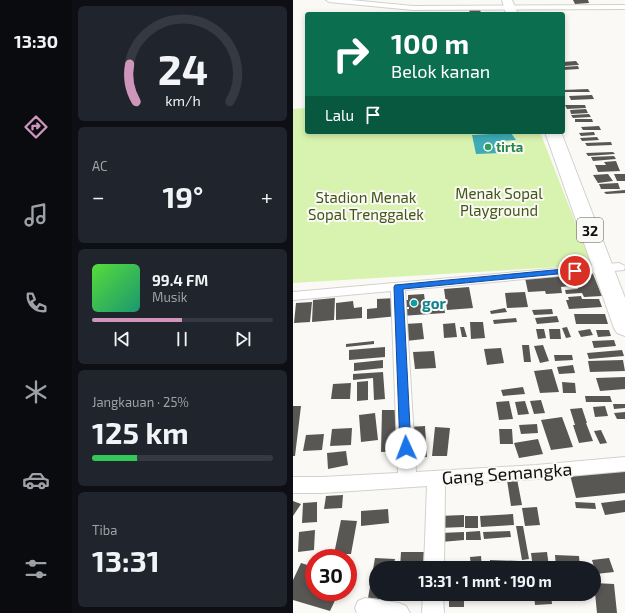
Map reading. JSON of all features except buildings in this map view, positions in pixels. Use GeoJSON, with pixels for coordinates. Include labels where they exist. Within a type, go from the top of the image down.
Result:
{"type":"FeatureCollection","features":[{"type":"Feature","properties":{"kind":"highway","name":"32"},"geometry":{"type":"LineString","coordinates":[[554,134],[611,267],[625,284]]}},
{"type":"Feature","properties":{"kind":"highway","name":"32"},"geometry":{"type":"LineString","coordinates":[[565,134],[611,267],[625,328]]}},
{"type":"Feature","properties":{"kind":"street"},"geometry":{"type":"LineString","coordinates":[[329,0],[413,8],[625,7]]}},
{"type":"Feature","properties":{"kind":"street"},"geometry":{"type":"LineString","coordinates":[[413,0],[413,8]]}},
{"type":"Feature","properties":{"kind":"street"},"geometry":{"type":"LineString","coordinates":[[448,8],[450,0]]}},
{"type":"Feature","properties":{"kind":"street"},"geometry":{"type":"LineString","coordinates":[[293,296],[611,267]]}},
{"type":"Feature","properties":{"kind":"street"},"geometry":{"type":"LineString","coordinates":[[398,287],[407,479]]}},
{"type":"Feature","properties":{"kind":"street","name":"Gang Semangka"},"geometry":{"type":"LineString","coordinates":[[293,485],[322,485],[536,472],[625,464]]}},
{"type":"Feature","properties":{"kind":"street"},"geometry":{"type":"LineString","coordinates":[[434,561],[436,478]]}},
{"type":"Feature","properties":{"kind":"street"},"geometry":{"type":"LineString","coordinates":[[433,601],[433,613]]}},
{"type":"Feature","properties":{"kind":"street"},"geometry":{"type":"LineString","coordinates":[[365,608],[399,613]]}},
{"type":"Feature","properties":{"kind":"green space","name":"Stadion Menak Sopal Trenggalek"},"geometry":{"type":"Polygon","coordinates":[[[305,108],[305,134],[541,134],[592,265],[293,283],[293,109],[305,108]]]}},
{"type":"Feature","properties":{"kind":"water","name":"tirta"},"geometry":{"type":"Polygon","coordinates":[[[512,134],[516,140],[500,141],[502,153],[476,154],[472,135],[512,134]]]}},
{"type":"Feature","properties":{"kind":"place","name":"tirta"},"geometry":{"type":"Point","coordinates":[488,147]}},
{"type":"Feature","properties":{"kind":"place","name":"gor"},"geometry":{"type":"Point","coordinates":[414,303]}},
{"type":"Feature","properties":{"kind":"route"},"geometry":{"type":"LineString","coordinates":[[406,448],[398,287],[575,271]]}},
{"type":"Feature","properties":{"kind":"park label","name":"Menak Sopal Playground"},"geometry":{"type":"Point","coordinates":[499,202]}}]}
